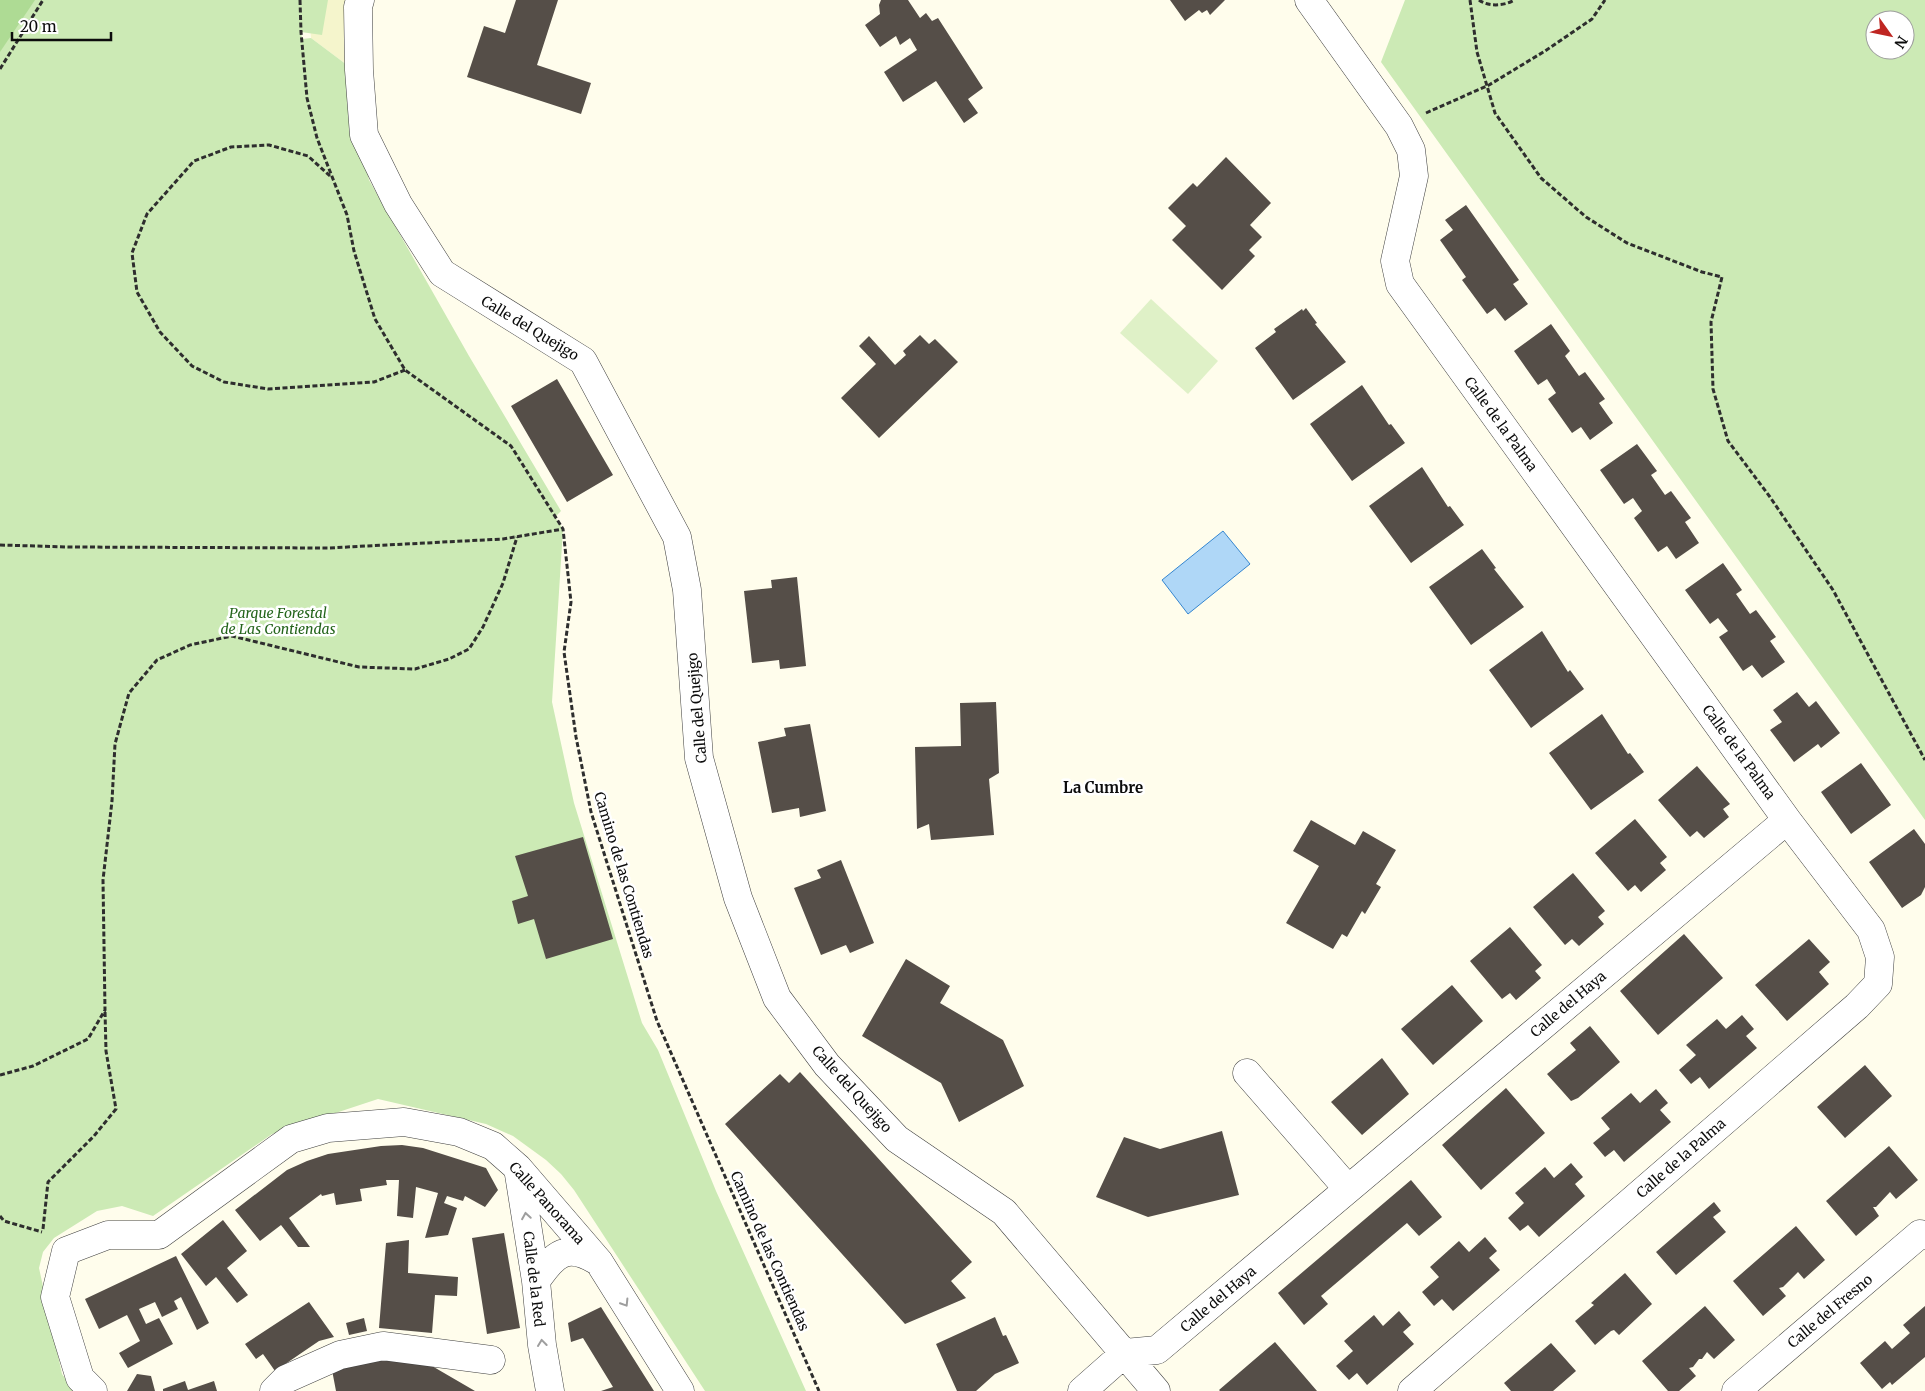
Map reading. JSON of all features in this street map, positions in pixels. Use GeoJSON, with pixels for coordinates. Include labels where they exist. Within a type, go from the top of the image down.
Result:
{"type":"FeatureCollection","features":[{"type":"Feature","properties":{"kind":"street","name":"Calle del Quejigo"},"geometry":{"type":"LineString","coordinates":[[360,0],[358,7],[359,70],[364,135],[398,204],[442,273],[583,361],[677,537],[687,590],[699,758],[738,898],[776,998],[827,1065],[897,1138],[1004,1212],[1156,1391]]}},
{"type":"Feature","properties":{"kind":"street","name":"Calle de la Palma"},"geometry":{"type":"LineString","coordinates":[[1309,0],[1399,126],[1411,150],[1414,176],[1395,261],[1400,284],[1787,820],[1871,930],[1880,956],[1878,984],[1857,1006],[1412,1391]]}},
{"type":"Feature","properties":{"kind":"street","name":"Calle del Haya"},"geometry":{"type":"LineString","coordinates":[[1124,1353],[1157,1350],[1787,820]]}},
{"type":"Feature","properties":{"kind":"street"},"geometry":{"type":"LineString","coordinates":[[1248,1073],[1348,1189]]}},
{"type":"Feature","properties":{"kind":"street","name":"Calle Panorama"},"geometry":{"type":"LineString","coordinates":[[93,1391],[80,1378],[55,1297],[66,1251],[108,1235],[159,1235],[291,1138],[328,1128],[404,1122],[459,1132],[493,1146],[518,1168],[599,1262],[680,1391]]}},
{"type":"Feature","properties":{"kind":"street","name":"Calle de la Red"},"geometry":{"type":"LineString","coordinates":[[518,1168],[536,1281],[542,1345],[550,1391]]}},
{"type":"Feature","properties":{"kind":"street","name":"Calle del Fresno"},"geometry":{"type":"LineString","coordinates":[[1736,1391],[1920,1234],[1925,1235]]}},
{"type":"Feature","properties":{"kind":"street"},"geometry":{"type":"LineString","coordinates":[[536,1281],[548,1264],[560,1253],[575,1252],[587,1254],[599,1262]]}},
{"type":"Feature","properties":{"kind":"street"},"geometry":{"type":"LineString","coordinates":[[274,1391],[286,1379],[340,1355],[383,1346],[491,1360]]}},
{"type":"Feature","properties":{"kind":"street"},"geometry":{"type":"LineString","coordinates":[[1082,1391],[1124,1353]]}},
{"type":"Feature","properties":{"kind":"path"},"geometry":{"type":"LineString","coordinates":[[0,69],[43,0]]}},
{"type":"Feature","properties":{"kind":"path","name":"Camino de las Contiendas"},"geometry":{"type":"LineString","coordinates":[[300,0],[307,98],[317,138],[330,177],[347,215],[354,251],[375,319],[405,370],[511,446],[563,529],[570,602],[564,652],[576,737],[591,812],[657,1021],[819,1391]]}},
{"type":"Feature","properties":{"kind":"path"},"geometry":{"type":"LineString","coordinates":[[1470,0],[1477,52],[1489,85],[1495,113],[1541,178],[1586,217],[1627,244],[1702,272],[1722,277],[1711,322],[1711,341],[1713,390],[1728,441],[1770,496],[1833,590],[1925,760]]}},
{"type":"Feature","properties":{"kind":"path"},"geometry":{"type":"LineString","coordinates":[[1478,0],[1483,3],[1498,5],[1514,0]]}},
{"type":"Feature","properties":{"kind":"path"},"geometry":{"type":"LineString","coordinates":[[1399,126],[1489,85],[1592,19],[1605,0]]}},
{"type":"Feature","properties":{"kind":"path"},"geometry":{"type":"LineString","coordinates":[[330,177],[308,156],[269,145],[231,147],[194,161],[147,214],[132,253],[136,292],[160,332],[192,366],[224,382],[268,389],[374,382],[405,370]]}},
{"type":"Feature","properties":{"kind":"path"},"geometry":{"type":"LineString","coordinates":[[0,545],[328,548],[503,539],[563,529]]}},
{"type":"Feature","properties":{"kind":"path"},"geometry":{"type":"LineString","coordinates":[[43,1232],[48,1182],[94,1136],[116,1109],[106,1051],[103,880],[112,801],[115,744],[129,693],[157,660],[190,645],[232,636],[359,666],[415,669],[449,659],[470,648],[483,627],[503,582],[517,537]]}},
{"type":"Feature","properties":{"kind":"path"},"geometry":{"type":"LineString","coordinates":[[0,1076],[33,1066],[88,1039],[105,1010]]}},
{"type":"Feature","properties":{"kind":"path"},"geometry":{"type":"LineString","coordinates":[[0,1216],[4,1221],[52,1233]]}},
{"type":"Feature","properties":{"kind":"green space","name":"Parque Forestal de Las Contiendas"},"geometry":{"type":"Polygon","coordinates":[[[0,0],[328,0],[322,35],[301,32],[302,39],[311,38],[347,65],[348,83],[369,180],[469,356],[561,511],[555,517],[563,529],[552,702],[574,803],[642,1023],[658,1050],[716,1191],[806,1391],[705,1391],[574,1190],[546,1160],[513,1136],[486,1124],[378,1099],[272,1134],[153,1216],[122,1206],[97,1211],[54,1238],[43,1252],[39,1268],[62,1374],[74,1391],[0,1391],[0,0]]]}},
{"type":"Feature","properties":{"kind":"green space"},"geometry":{"type":"Polygon","coordinates":[[[0,0],[35,0],[0,52],[0,0]]]}},
{"type":"Feature","properties":{"kind":"green space"},"geometry":{"type":"Polygon","coordinates":[[[308,0],[346,0],[347,65],[311,38],[308,0]]]}},
{"type":"Feature","properties":{"kind":"green space"},"geometry":{"type":"Polygon","coordinates":[[[1405,0],[1925,0],[1925,820],[1381,62],[1405,0]]]}},
{"type":"Feature","properties":{"kind":"green space"},"geometry":{"type":"Polygon","coordinates":[[[1151,299],[1218,361],[1188,394],[1120,333],[1151,299]]]}},
{"type":"Feature","properties":{"kind":"water"},"geometry":{"type":"Polygon","coordinates":[[[1223,531],[1250,564],[1188,614],[1162,580],[1223,531]]]}},
{"type":"Feature","properties":{"kind":"building"},"geometry":{"type":"Polygon","coordinates":[[[516,0],[558,0],[537,65],[591,83],[581,114],[467,77],[484,26],[505,33],[516,0]]]}},
{"type":"Feature","properties":{"kind":"building"},"geometry":{"type":"Polygon","coordinates":[[[881,0],[908,0],[920,18],[926,13],[932,21],[938,18],[983,88],[968,99],[978,113],[964,123],[936,81],[903,102],[884,72],[917,50],[910,38],[900,45],[896,36],[880,47],[865,25],[880,14],[879,5],[881,0]]]}},
{"type":"Feature","properties":{"kind":"building"},"geometry":{"type":"Polygon","coordinates":[[[1170,0],[1225,0],[1210,15],[1207,10],[1202,13],[1199,10],[1185,21],[1170,0]]]}},
{"type":"Feature","properties":{"kind":"building"},"geometry":{"type":"Polygon","coordinates":[[[1226,157],[1271,203],[1250,225],[1262,237],[1249,250],[1255,256],[1222,290],[1172,240],[1186,226],[1168,208],[1193,183],[1197,187],[1226,157]]]}},
{"type":"Feature","properties":{"kind":"building"},"geometry":{"type":"Polygon","coordinates":[[[1466,205],[1519,280],[1513,284],[1528,304],[1505,321],[1495,308],[1487,314],[1462,280],[1466,277],[1440,240],[1453,230],[1445,220],[1466,205]]]}},
{"type":"Feature","properties":{"kind":"building"},"geometry":{"type":"Polygon","coordinates":[[[1306,308],[1317,323],[1315,324],[1346,362],[1293,400],[1255,348],[1276,332],[1274,329],[1306,308]]]}},
{"type":"Feature","properties":{"kind":"building"},"geometry":{"type":"Polygon","coordinates":[[[1551,324],[1570,351],[1565,356],[1579,376],[1585,372],[1605,399],[1599,403],[1613,423],[1590,440],[1581,427],[1572,433],[1548,399],[1556,393],[1547,379],[1538,385],[1514,351],[1551,324]]]}},
{"type":"Feature","properties":{"kind":"building"},"geometry":{"type":"Polygon","coordinates":[[[920,335],[929,344],[935,339],[958,362],[879,438],[841,398],[876,364],[859,346],[869,336],[895,365],[906,355],[903,351],[920,335]]]}},
{"type":"Feature","properties":{"kind":"building"},"geometry":{"type":"Polygon","coordinates":[[[557,379],[613,475],[567,502],[511,406],[557,379]]]}},
{"type":"Feature","properties":{"kind":"building"},"geometry":{"type":"Polygon","coordinates":[[[1362,385],[1389,425],[1391,424],[1405,443],[1352,481],[1310,424],[1362,385]]]}},
{"type":"Feature","properties":{"kind":"building"},"geometry":{"type":"Polygon","coordinates":[[[1637,444],[1657,471],[1651,475],[1665,495],[1671,491],[1691,518],[1685,522],[1699,543],[1676,559],[1667,546],[1658,552],[1634,518],[1642,511],[1633,498],[1624,504],[1600,470],[1637,444]]]}},
{"type":"Feature","properties":{"kind":"building"},"geometry":{"type":"Polygon","coordinates":[[[1422,467],[1448,507],[1450,506],[1464,525],[1411,563],[1369,506],[1422,467]]]}},
{"type":"Feature","properties":{"kind":"building"},"geometry":{"type":"Polygon","coordinates":[[[1482,549],[1496,568],[1494,569],[1524,607],[1471,645],[1429,587],[1482,549]]]}},
{"type":"Feature","properties":{"kind":"building"},"geometry":{"type":"Polygon","coordinates":[[[1723,563],[1742,590],[1736,594],[1750,614],[1756,610],[1776,637],[1770,641],[1785,662],[1762,678],[1752,665],[1743,671],[1719,637],[1728,631],[1718,618],[1710,624],[1685,590],[1723,563]]]}},
{"type":"Feature","properties":{"kind":"building"},"geometry":{"type":"Polygon","coordinates":[[[797,577],[806,666],[780,669],[779,660],[752,663],[744,591],[772,588],[771,580],[797,577]]]}},
{"type":"Feature","properties":{"kind":"building"},"geometry":{"type":"Polygon","coordinates":[[[1542,631],[1568,672],[1570,670],[1584,689],[1531,728],[1489,670],[1542,631]]]}},
{"type":"Feature","properties":{"kind":"building"},"geometry":{"type":"Polygon","coordinates":[[[1797,692],[1809,707],[1816,701],[1840,733],[1821,748],[1818,744],[1794,762],[1770,730],[1782,722],[1773,710],[1797,692]]]}},
{"type":"Feature","properties":{"kind":"building"},"geometry":{"type":"Polygon","coordinates":[[[996,702],[999,773],[989,779],[994,835],[931,840],[929,824],[917,829],[915,747],[961,746],[960,703],[996,702]]]}},
{"type":"Feature","properties":{"kind":"building"},"geometry":{"type":"Polygon","coordinates":[[[1602,714],[1628,754],[1630,753],[1644,772],[1591,810],[1549,753],[1602,714]]]}},
{"type":"Feature","properties":{"kind":"building"},"geometry":{"type":"Polygon","coordinates":[[[810,724],[826,811],[800,817],[799,808],[772,813],[758,742],[786,736],[784,728],[810,724]]]}},
{"type":"Feature","properties":{"kind":"building"},"geometry":{"type":"Polygon","coordinates":[[[1861,763],[1891,805],[1851,834],[1821,792],[1861,763]]]}},
{"type":"Feature","properties":{"kind":"building"},"geometry":{"type":"Polygon","coordinates":[[[1697,766],[1730,804],[1723,809],[1729,817],[1704,838],[1697,831],[1690,837],[1658,800],[1697,766]]]}},
{"type":"Feature","properties":{"kind":"building"},"geometry":{"type":"Polygon","coordinates":[[[1635,819],[1667,857],[1660,863],[1666,870],[1641,892],[1635,885],[1628,891],[1595,853],[1635,819]]]}},
{"type":"Feature","properties":{"kind":"building"},"geometry":{"type":"Polygon","coordinates":[[[1311,820],[1355,845],[1363,831],[1396,850],[1376,884],[1381,887],[1365,914],[1362,911],[1347,937],[1342,934],[1333,949],[1286,923],[1319,866],[1293,851],[1311,820]]]}},
{"type":"Feature","properties":{"kind":"building"},"geometry":{"type":"Polygon","coordinates":[[[1914,829],[1925,844],[1925,887],[1921,895],[1902,908],[1869,862],[1914,829]]]}},
{"type":"Feature","properties":{"kind":"building"},"geometry":{"type":"Polygon","coordinates":[[[583,837],[613,939],[546,959],[534,919],[518,924],[512,901],[528,896],[515,856],[583,837]]]}},
{"type":"Feature","properties":{"kind":"building"},"geometry":{"type":"Polygon","coordinates":[[[841,860],[874,943],[850,953],[846,945],[821,955],[794,888],[821,878],[817,870],[841,860]]]}},
{"type":"Feature","properties":{"kind":"building"},"geometry":{"type":"Polygon","coordinates":[[[1573,873],[1605,911],[1598,917],[1604,924],[1579,946],[1572,939],[1565,945],[1533,907],[1573,873]]]}},
{"type":"Feature","properties":{"kind":"building"},"geometry":{"type":"Polygon","coordinates":[[[1510,927],[1542,965],[1535,971],[1541,978],[1516,1000],[1510,993],[1502,999],[1470,961],[1510,927]]]}},
{"type":"Feature","properties":{"kind":"building"},"geometry":{"type":"Polygon","coordinates":[[[1684,934],[1723,978],[1658,1035],[1620,991],[1684,934]]]}},
{"type":"Feature","properties":{"kind":"building"},"geometry":{"type":"Polygon","coordinates":[[[1809,939],[1830,962],[1819,972],[1829,984],[1787,1021],[1755,985],[1809,939]]]}},
{"type":"Feature","properties":{"kind":"building"},"geometry":{"type":"Polygon","coordinates":[[[906,959],[950,986],[940,1003],[1003,1040],[1024,1086],[959,1122],[941,1083],[862,1036],[906,959]]]}},
{"type":"Feature","properties":{"kind":"building"},"geometry":{"type":"Polygon","coordinates":[[[1452,985],[1483,1021],[1433,1065],[1401,1029],[1452,985]]]}},
{"type":"Feature","properties":{"kind":"building"},"geometry":{"type":"Polygon","coordinates":[[[1742,1015],[1754,1029],[1746,1036],[1757,1048],[1709,1089],[1700,1077],[1691,1084],[1679,1070],[1696,1055],[1686,1045],[1717,1019],[1726,1029],[1742,1015]]]}},
{"type":"Feature","properties":{"kind":"building"},"geometry":{"type":"Polygon","coordinates":[[[1590,1026],[1620,1062],[1578,1098],[1571,1101],[1547,1074],[1576,1050],[1570,1043],[1590,1026]]]}},
{"type":"Feature","properties":{"kind":"building"},"geometry":{"type":"Polygon","coordinates":[[[1382,1058],[1409,1094],[1362,1135],[1331,1102],[1382,1058]]]}},
{"type":"Feature","properties":{"kind":"building"},"geometry":{"type":"Polygon","coordinates":[[[1865,1065],[1892,1096],[1845,1138],[1817,1107],[1865,1065]]]}},
{"type":"Feature","properties":{"kind":"building"},"geometry":{"type":"Polygon","coordinates":[[[800,1072],[972,1262],[951,1281],[966,1298],[905,1324],[725,1124],[780,1074],[789,1083],[800,1072]]]}},
{"type":"Feature","properties":{"kind":"building"},"geometry":{"type":"Polygon","coordinates":[[[1506,1088],[1545,1133],[1481,1190],[1442,1145],[1506,1088]]]}},
{"type":"Feature","properties":{"kind":"building"},"geometry":{"type":"Polygon","coordinates":[[[1656,1089],[1668,1103],[1660,1110],[1671,1122],[1624,1162],[1614,1150],[1605,1157],[1593,1143],[1610,1129],[1601,1118],[1631,1093],[1640,1103],[1656,1089]]]}},
{"type":"Feature","properties":{"kind":"building"},"geometry":{"type":"Polygon","coordinates":[[[1222,1131],[1239,1195],[1148,1217],[1096,1197],[1124,1137],[1160,1149],[1222,1131]]]}},
{"type":"Feature","properties":{"kind":"building"},"geometry":{"type":"Polygon","coordinates":[[[402,1145],[423,1148],[486,1168],[498,1190],[485,1207],[465,1196],[463,1201],[447,1196],[444,1203],[457,1208],[448,1235],[425,1238],[438,1193],[416,1187],[413,1218],[397,1216],[399,1180],[386,1180],[387,1185],[360,1189],[362,1201],[336,1205],[334,1193],[322,1196],[321,1194],[289,1218],[310,1247],[298,1247],[281,1225],[260,1241],[235,1210],[287,1170],[307,1161],[328,1154],[381,1146],[402,1145]]]}},
{"type":"Feature","properties":{"kind":"building"},"geometry":{"type":"Polygon","coordinates":[[[1889,1146],[1918,1180],[1896,1199],[1890,1192],[1876,1207],[1873,1207],[1879,1216],[1856,1236],[1826,1201],[1889,1146]]]}},
{"type":"Feature","properties":{"kind":"building"},"geometry":{"type":"Polygon","coordinates":[[[1571,1163],[1583,1177],[1575,1184],[1585,1196],[1539,1237],[1528,1225],[1520,1231],[1508,1218],[1524,1203],[1515,1193],[1545,1167],[1554,1178],[1571,1163]]]}},
{"type":"Feature","properties":{"kind":"building"},"geometry":{"type":"Polygon","coordinates":[[[1411,1180],[1442,1217],[1419,1236],[1407,1223],[1321,1296],[1328,1304],[1304,1325],[1278,1293],[1411,1180]]]}},
{"type":"Feature","properties":{"kind":"building"},"geometry":{"type":"Polygon","coordinates":[[[1714,1202],[1721,1211],[1713,1217],[1726,1232],[1676,1275],[1656,1252],[1714,1202]]]}},
{"type":"Feature","properties":{"kind":"building"},"geometry":{"type":"Polygon","coordinates":[[[223,1220],[247,1251],[227,1268],[248,1295],[237,1303],[216,1277],[206,1286],[181,1254],[223,1220]]]}},
{"type":"Feature","properties":{"kind":"building"},"geometry":{"type":"Polygon","coordinates":[[[1796,1226],[1825,1260],[1804,1279],[1798,1272],[1783,1287],[1779,1288],[1786,1296],[1763,1316],[1733,1281],[1796,1226]]]}},
{"type":"Feature","properties":{"kind":"building"},"geometry":{"type":"Polygon","coordinates":[[[504,1233],[520,1328],[487,1334],[472,1238],[504,1233]]]}},
{"type":"Feature","properties":{"kind":"building"},"geometry":{"type":"Polygon","coordinates":[[[1485,1237],[1497,1251],[1489,1258],[1500,1270],[1453,1311],[1442,1299],[1434,1306],[1422,1292],[1439,1277],[1430,1267],[1459,1241],[1469,1252],[1485,1237]]]}},
{"type":"Feature","properties":{"kind":"building"},"geometry":{"type":"Polygon","coordinates":[[[409,1240],[408,1273],[458,1277],[457,1296],[435,1295],[432,1333],[379,1328],[386,1243],[409,1240]]]}},
{"type":"Feature","properties":{"kind":"building"},"geometry":{"type":"Polygon","coordinates":[[[176,1256],[209,1323],[197,1330],[181,1297],[174,1301],[178,1309],[162,1317],[155,1302],[139,1309],[146,1324],[159,1318],[173,1344],[128,1368],[119,1353],[140,1341],[127,1315],[99,1329],[85,1299],[176,1256]]]}},
{"type":"Feature","properties":{"kind":"building"},"geometry":{"type":"Polygon","coordinates":[[[1625,1273],[1652,1304],[1619,1335],[1614,1330],[1611,1331],[1595,1345],[1575,1321],[1594,1305],[1591,1303],[1625,1273]]]}},
{"type":"Feature","properties":{"kind":"building"},"geometry":{"type":"Polygon","coordinates":[[[309,1302],[334,1337],[319,1341],[275,1371],[263,1354],[256,1359],[245,1344],[309,1302]]]}},
{"type":"Feature","properties":{"kind":"building"},"geometry":{"type":"Polygon","coordinates":[[[1705,1306],[1735,1340],[1714,1359],[1707,1352],[1693,1367],[1689,1368],[1696,1376],[1679,1391],[1668,1391],[1642,1361],[1705,1306]]]}},
{"type":"Feature","properties":{"kind":"building"},"geometry":{"type":"Polygon","coordinates":[[[1925,1306],[1925,1357],[1892,1385],[1890,1382],[1882,1389],[1860,1363],[1885,1341],[1892,1349],[1910,1333],[1903,1325],[1925,1306]]]}},
{"type":"Feature","properties":{"kind":"building"},"geometry":{"type":"Polygon","coordinates":[[[601,1307],[654,1391],[601,1391],[613,1387],[583,1338],[571,1342],[568,1323],[601,1307]]]}},
{"type":"Feature","properties":{"kind":"building"},"geometry":{"type":"Polygon","coordinates":[[[1399,1311],[1411,1325],[1403,1332],[1414,1344],[1367,1385],[1357,1373],[1349,1380],[1336,1366],[1353,1351],[1344,1341],[1374,1315],[1383,1326],[1399,1311]]]}},
{"type":"Feature","properties":{"kind":"building"},"geometry":{"type":"Polygon","coordinates":[[[995,1317],[1003,1336],[1006,1335],[1019,1363],[995,1374],[976,1391],[957,1391],[936,1344],[995,1317]]]}},
{"type":"Feature","properties":{"kind":"building"},"geometry":{"type":"Polygon","coordinates":[[[364,1318],[367,1331],[349,1335],[346,1323],[364,1318]]]}},
{"type":"Feature","properties":{"kind":"building"},"geometry":{"type":"Polygon","coordinates":[[[1275,1342],[1317,1391],[1219,1390],[1275,1342]]]}},
{"type":"Feature","properties":{"kind":"building"},"geometry":{"type":"Polygon","coordinates":[[[1551,1343],[1576,1371],[1553,1391],[1511,1391],[1504,1383],[1551,1343]]]}},
{"type":"Feature","properties":{"kind":"building"},"geometry":{"type":"Polygon","coordinates":[[[385,1360],[432,1366],[475,1391],[336,1391],[332,1370],[385,1360]]]}},
{"type":"Feature","properties":{"kind":"building"},"geometry":{"type":"Polygon","coordinates":[[[137,1374],[151,1376],[155,1391],[127,1391],[137,1374]]]}},
{"type":"Feature","properties":{"kind":"building"},"geometry":{"type":"Polygon","coordinates":[[[185,1381],[188,1390],[214,1381],[217,1391],[163,1391],[163,1389],[185,1381]]]}},
{"type":"Feature","properties":{"kind":"district","name":"La Cumbre"},"geometry":{"type":"Point","coordinates":[1103,787]}}]}
